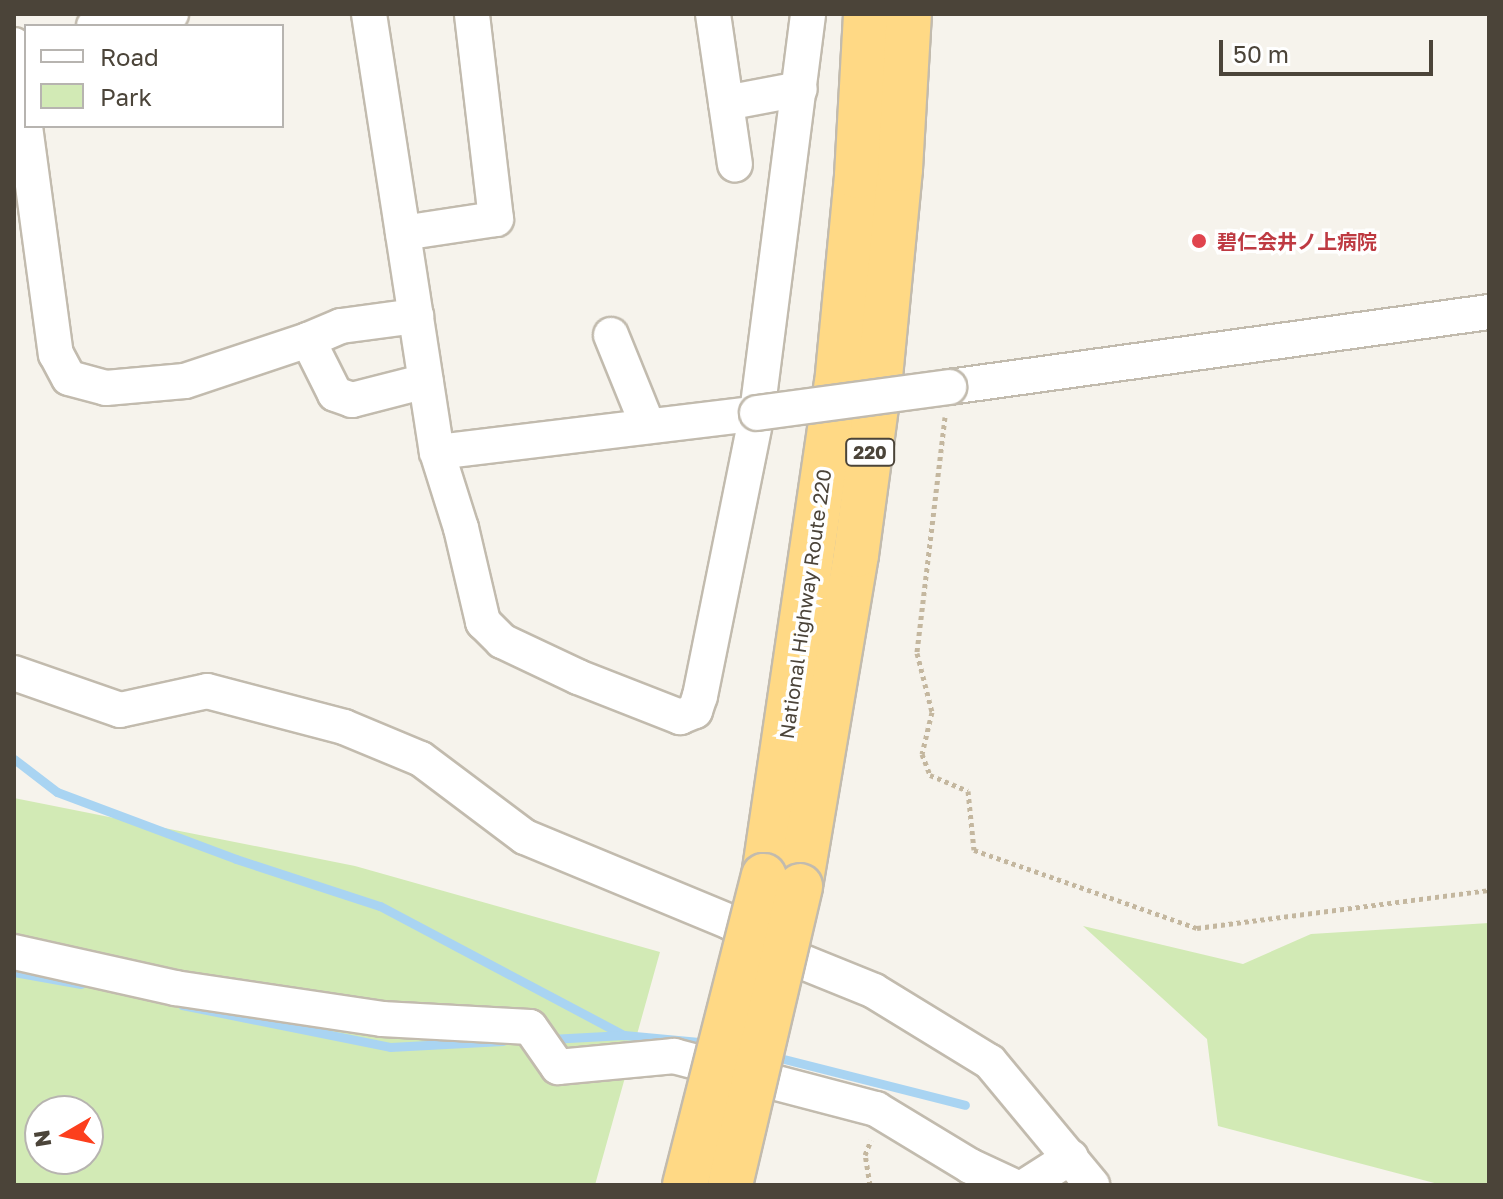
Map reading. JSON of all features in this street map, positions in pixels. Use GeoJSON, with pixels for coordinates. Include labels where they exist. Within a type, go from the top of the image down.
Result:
{"type":"FeatureCollection","features":[{"type":"Feature","properties":{"kind":"highway","name":"National Highway Route 220"},"geometry":{"type":"LineString","coordinates":[[685,1185],[782,881],[837,384],[857,176],[866,14]]}},
{"type":"Feature","properties":{"kind":"highway","name":"National Highway Route 220"},"geometry":{"type":"LineString","coordinates":[[730,1185],[782,881],[856,555],[880,377],[900,169],[909,14]]}},
{"type":"Feature","properties":{"kind":"street"},"geometry":{"type":"LineString","coordinates":[[107,24],[171,14]]}},
{"type":"Feature","properties":{"kind":"street"},"geometry":{"type":"LineString","coordinates":[[369,14],[437,452],[461,528],[483,622],[502,641],[578,677],[680,717],[695,711],[700,696],[757,413],[808,14]]}},
{"type":"Feature","properties":{"kind":"street"},"geometry":{"type":"LineString","coordinates":[[403,233],[496,219],[472,14]]}},
{"type":"Feature","properties":{"kind":"street"},"geometry":{"type":"LineString","coordinates":[[713,14],[735,164]]}},
{"type":"Feature","properties":{"kind":"street"},"geometry":{"type":"LineString","coordinates":[[14,45],[24,119]]}},
{"type":"Feature","properties":{"kind":"street"},"geometry":{"type":"LineString","coordinates":[[726,103],[800,89]]}},
{"type":"Feature","properties":{"kind":"street"},"geometry":{"type":"LineString","coordinates":[[25,128],[56,354],[69,378],[106,388],[185,381],[341,326],[416,316]]}},
{"type":"Feature","properties":{"kind":"street"},"geometry":{"type":"LineString","coordinates":[[437,452],[757,413],[1489,312]]}},
{"type":"Feature","properties":{"kind":"street"},"geometry":{"type":"LineString","coordinates":[[611,335],[648,426]]}},
{"type":"Feature","properties":{"kind":"street"},"geometry":{"type":"LineString","coordinates":[[308,340],[335,394],[352,400],[426,381]]}},
{"type":"Feature","properties":{"kind":"street"},"geometry":{"type":"LineString","coordinates":[[14,673],[120,710],[207,691],[344,727],[421,759],[525,837],[728,921],[783,954],[874,991],[990,1062],[1092,1185]]}},
{"type":"Feature","properties":{"kind":"street"},"geometry":{"type":"LineString","coordinates":[[14,952],[175,988],[382,1019],[530,1027],[558,1067],[674,1056],[876,1109],[970,1166],[1011,1185]]}},
{"type":"Feature","properties":{"kind":"street"},"geometry":{"type":"LineString","coordinates":[[1027,1185],[1071,1157]]}},
{"type":"Feature","properties":{"kind":"path"},"geometry":{"type":"LineString","coordinates":[[949,387],[917,653],[932,712],[922,754],[930,775],[968,791],[974,850],[1197,928],[1489,890]]}},
{"type":"Feature","properties":{"kind":"green space"},"geometry":{"type":"Polygon","coordinates":[[[14,798],[355,866],[660,952],[595,1185],[14,1185],[14,798]]]}},
{"type":"Feature","properties":{"kind":"green space"},"geometry":{"type":"Polygon","coordinates":[[[1489,923],[1489,1185],[1442,1185],[1218,1126],[1207,1039],[1083,926],[1243,964],[1311,934],[1489,923]]]}},
{"type":"Feature","properties":{"kind":"waterway"},"geometry":{"type":"LineString","coordinates":[[14,759],[57,792],[236,859],[380,906],[624,1035]]}},
{"type":"Feature","properties":{"kind":"waterway"},"geometry":{"type":"LineString","coordinates":[[14,972],[81,984]]}},
{"type":"Feature","properties":{"kind":"waterway"},"geometry":{"type":"LineString","coordinates":[[182,1005],[390,1047],[503,1041]]}},
{"type":"Feature","properties":{"kind":"waterway"},"geometry":{"type":"LineString","coordinates":[[550,1039],[624,1035],[710,1043]]}},
{"type":"Feature","properties":{"kind":"waterway"},"geometry":{"type":"LineString","coordinates":[[772,1056],[965,1105]]}},
{"type":"Feature","properties":{"kind":"place","name":"碧仁会井ノ上病院"},"geometry":{"type":"Point","coordinates":[1199,241]}}]}
